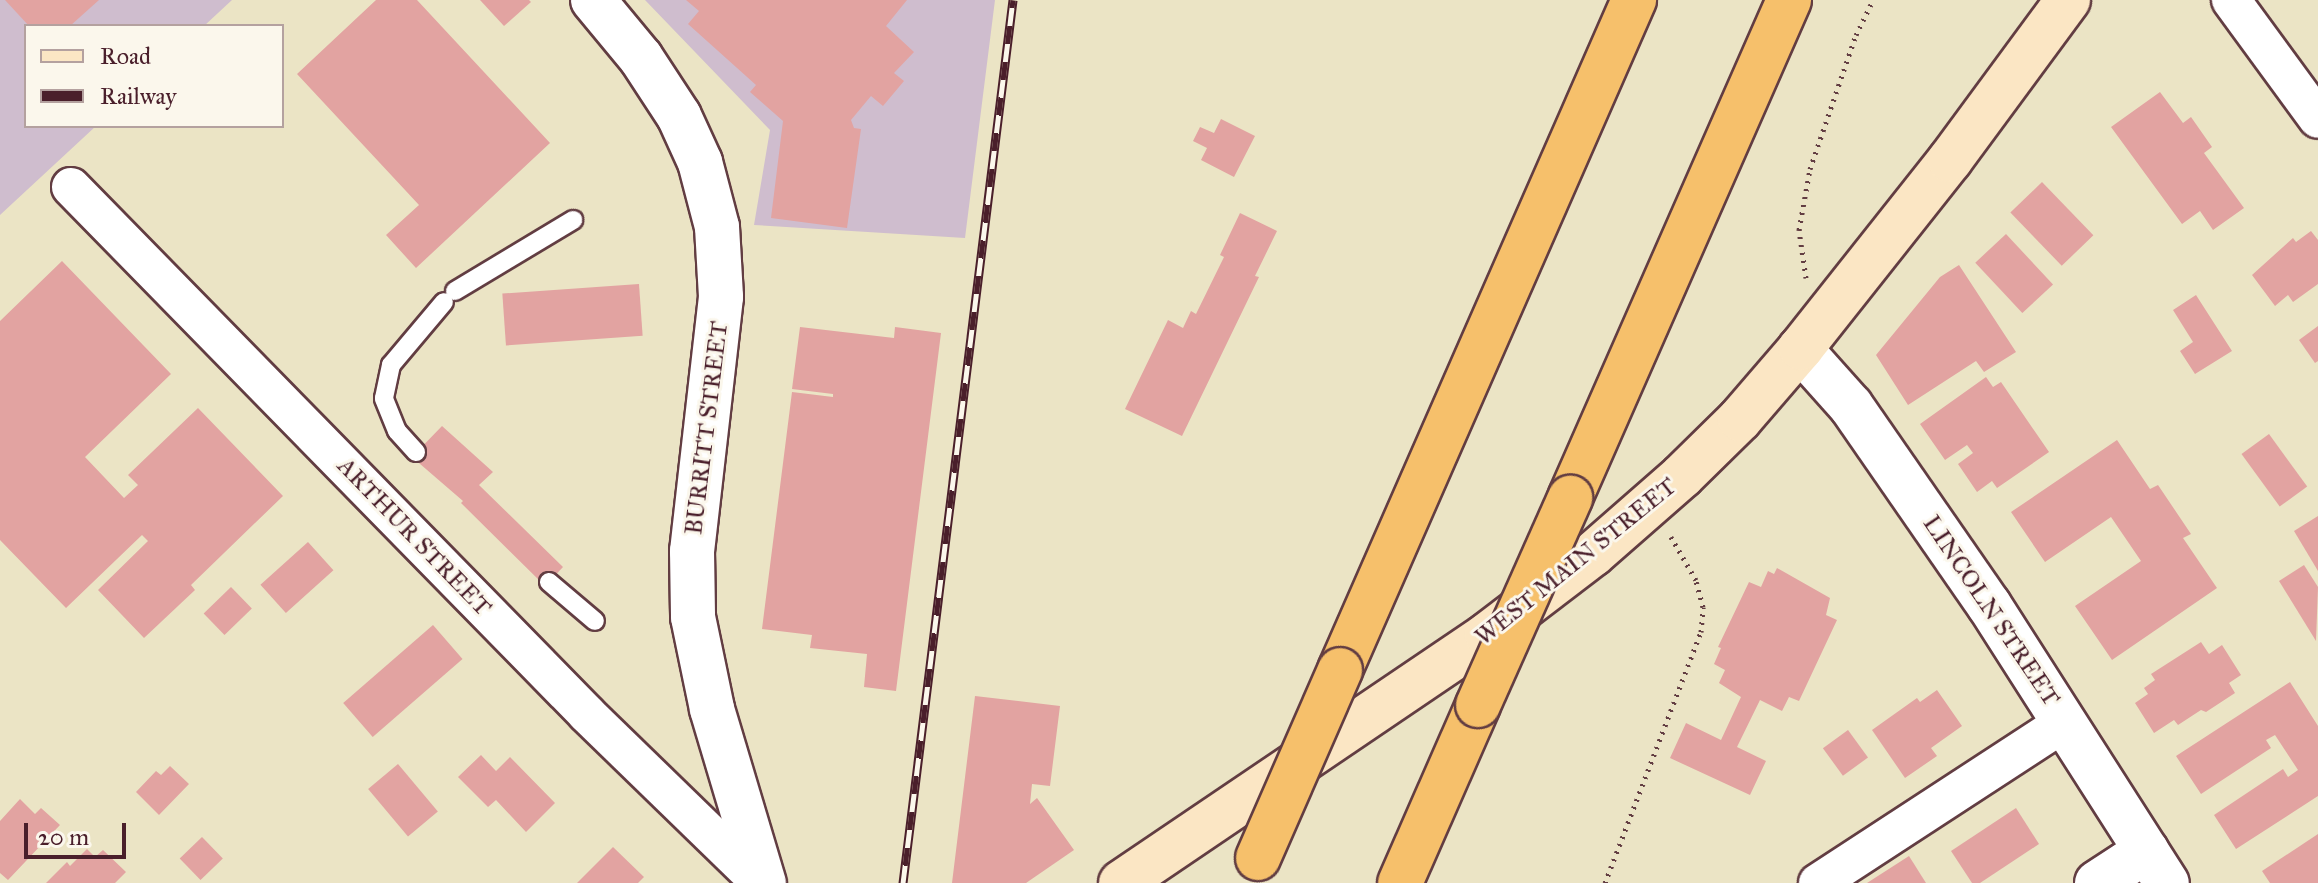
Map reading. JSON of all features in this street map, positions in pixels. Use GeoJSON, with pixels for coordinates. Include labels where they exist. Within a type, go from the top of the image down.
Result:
{"type":"FeatureCollection","features":[{"type":"Feature","properties":{"kind":"highway"},"geometry":{"type":"LineString","coordinates":[[1252,871],[1634,0]]}},
{"type":"Feature","properties":{"kind":"highway"},"geometry":{"type":"LineString","coordinates":[[1400,883],[1789,0]]}},
{"type":"Feature","properties":{"kind":"main road","name":"WEST MAIN STREET"},"geometry":{"type":"LineString","coordinates":[[1121,883],[1443,667],[1554,586],[1682,476],[1740,419],[1800,349],[1958,150],[2068,0]]}},
{"type":"Feature","properties":{"kind":"street","name":"BURRITT STREET"},"geometry":{"type":"LineString","coordinates":[[593,0],[647,67],[679,116],[700,162],[717,227],[721,297],[692,551],[693,617],[712,709],[762,883]]}},
{"type":"Feature","properties":{"kind":"street"},"geometry":{"type":"LineString","coordinates":[[2231,0],[2318,119]]}},
{"type":"Feature","properties":{"kind":"street","name":"ARTHUR STREET"},"geometry":{"type":"LineString","coordinates":[[71,187],[587,714],[762,883]]}},
{"type":"Feature","properties":{"kind":"street","name":"LINCOLN STREET"},"geometry":{"type":"LineString","coordinates":[[1800,349],[1851,406],[1989,605],[2157,867]]}},
{"type":"Feature","properties":{"kind":"street"},"geometry":{"type":"LineString","coordinates":[[1818,883],[2065,722]]}},
{"type":"Feature","properties":{"kind":"street"},"geometry":{"type":"LineString","coordinates":[[2097,883],[2157,867]]}},
{"type":"Feature","properties":{"kind":"lane"},"geometry":{"type":"LineString","coordinates":[[416,452],[397,431],[384,398],[391,365],[450,296],[573,220]]}},
{"type":"Feature","properties":{"kind":"lane"},"geometry":{"type":"LineString","coordinates":[[549,582],[595,621]]}},
{"type":"Feature","properties":{"kind":"path"},"geometry":{"type":"LineString","coordinates":[[1806,278],[1799,230],[1810,169],[1856,35],[1873,0]]}},
{"type":"Feature","properties":{"kind":"path"},"geometry":{"type":"LineString","coordinates":[[1605,883],[1701,632],[1703,607],[1696,580],[1672,539]]}},
{"type":"Feature","properties":{"kind":"shaded area"},"geometry":{"type":"Polygon","coordinates":[[[0,0],[232,0],[206,24],[24,24],[24,128],[94,128],[0,215],[0,0]]]}},
{"type":"Feature","properties":{"kind":"shaded area"},"geometry":{"type":"Polygon","coordinates":[[[645,0],[995,0],[965,238],[754,225],[770,130],[645,0]]]}},
{"type":"Feature","properties":{"kind":"building"},"geometry":{"type":"Polygon","coordinates":[[[5,0],[99,0],[72,24],[27,24],[5,0]]]}},
{"type":"Feature","properties":{"kind":"building"},"geometry":{"type":"Polygon","coordinates":[[[376,0],[417,0],[550,143],[416,268],[386,235],[419,205],[297,74],[376,0]]]}},
{"type":"Feature","properties":{"kind":"building"},"geometry":{"type":"Polygon","coordinates":[[[480,0],[529,0],[531,2],[504,26],[480,0]]]}},
{"type":"Feature","properties":{"kind":"building"},"geometry":{"type":"Polygon","coordinates":[[[686,0],[907,0],[886,26],[914,52],[894,73],[904,81],[883,106],[871,96],[851,120],[854,128],[861,129],[847,228],[771,218],[783,121],[750,92],[756,85],[688,24],[699,11],[686,0]]]}},
{"type":"Feature","properties":{"kind":"building"},"geometry":{"type":"Polygon","coordinates":[[[2160,92],[2183,123],[2191,117],[2212,147],[2204,153],[2244,208],[2213,230],[2200,211],[2182,224],[2111,127],[2160,92]]]}},
{"type":"Feature","properties":{"kind":"building"},"geometry":{"type":"Polygon","coordinates":[[[1221,119],[1255,136],[1234,177],[1201,160],[1207,148],[1193,141],[1200,127],[1214,133],[1221,119]]]}},
{"type":"Feature","properties":{"kind":"building"},"geometry":{"type":"Polygon","coordinates":[[[2042,182],[2093,235],[2062,266],[2010,213],[2042,182]]]}},
{"type":"Feature","properties":{"kind":"building"},"geometry":{"type":"Polygon","coordinates":[[[1240,213],[1277,231],[1255,276],[1259,277],[1182,436],[1125,409],[1168,320],[1183,328],[1191,311],[1196,314],[1224,257],[1220,255],[1240,213]]]}},
{"type":"Feature","properties":{"kind":"building"},"geometry":{"type":"Polygon","coordinates":[[[2311,231],[2318,240],[2318,284],[2293,302],[2288,295],[2275,306],[2252,275],[2293,238],[2296,242],[2311,231]]]}},
{"type":"Feature","properties":{"kind":"building"},"geometry":{"type":"Polygon","coordinates":[[[2006,234],[2053,284],[2022,313],[1975,263],[2006,234]]]}},
{"type":"Feature","properties":{"kind":"building"},"geometry":{"type":"Polygon","coordinates":[[[62,261],[171,374],[85,457],[124,498],[138,485],[128,475],[198,408],[283,496],[191,585],[195,590],[144,638],[98,590],[148,541],[142,535],[66,608],[0,540],[0,321],[62,261]]]}},
{"type":"Feature","properties":{"kind":"building"},"geometry":{"type":"Polygon","coordinates":[[[1959,265],[2016,352],[1984,372],[1976,361],[1908,405],[1876,355],[1940,277],[1959,265]]]}},
{"type":"Feature","properties":{"kind":"building"},"geometry":{"type":"Polygon","coordinates":[[[639,284],[643,336],[506,345],[502,294],[639,284]]]}},
{"type":"Feature","properties":{"kind":"building"},"geometry":{"type":"Polygon","coordinates":[[[2196,295],[2232,351],[2195,374],[2180,351],[2193,342],[2173,310],[2196,295]]]}},
{"type":"Feature","properties":{"kind":"building"},"geometry":{"type":"Polygon","coordinates":[[[2318,326],[2318,361],[2315,363],[2299,340],[2318,326]]]}},
{"type":"Feature","properties":{"kind":"building"},"geometry":{"type":"Polygon","coordinates":[[[800,327],[894,338],[895,327],[941,333],[896,691],[864,687],[867,654],[810,648],[812,635],[762,629],[792,392],[833,397],[833,394],[792,389],[800,327]]]}},
{"type":"Feature","properties":{"kind":"building"},"geometry":{"type":"Polygon","coordinates":[[[1986,377],[1993,387],[2001,382],[2049,452],[1997,488],[1992,481],[1977,492],[1958,464],[1973,453],[1967,445],[1945,460],[1920,424],[1986,377]]]}},
{"type":"Feature","properties":{"kind":"building"},"geometry":{"type":"Polygon","coordinates":[[[442,426],[493,472],[479,485],[563,567],[545,586],[461,503],[463,501],[412,457],[442,426]]]}},
{"type":"Feature","properties":{"kind":"building"},"geometry":{"type":"Polygon","coordinates":[[[2269,434],[2307,487],[2280,507],[2241,454],[2269,434]]]}},
{"type":"Feature","properties":{"kind":"building"},"geometry":{"type":"Polygon","coordinates":[[[2117,440],[2150,489],[2158,485],[2191,534],[2183,538],[2217,588],[2112,660],[2075,606],[2141,561],[2111,517],[2045,562],[2011,512],[2117,440]]]}},
{"type":"Feature","properties":{"kind":"building"},"geometry":{"type":"Polygon","coordinates":[[[2318,516],[2318,571],[2294,531],[2318,516]]]}},
{"type":"Feature","properties":{"kind":"building"},"geometry":{"type":"Polygon","coordinates":[[[308,542],[333,570],[286,613],[260,585],[308,542]]]}},
{"type":"Feature","properties":{"kind":"building"},"geometry":{"type":"Polygon","coordinates":[[[2304,565],[2318,587],[2316,641],[2279,581],[2304,565]]]}},
{"type":"Feature","properties":{"kind":"building"},"geometry":{"type":"Polygon","coordinates":[[[1777,568],[1830,598],[1826,615],[1837,620],[1799,701],[1789,697],[1782,711],[1760,700],[1737,747],[1766,761],[1750,795],[1670,758],[1686,723],[1721,740],[1741,697],[1719,683],[1725,670],[1714,664],[1721,648],[1718,647],[1749,582],[1761,587],[1768,571],[1774,574],[1777,568]]]}},
{"type":"Feature","properties":{"kind":"building"},"geometry":{"type":"Polygon","coordinates":[[[231,587],[252,609],[225,635],[204,613],[231,587]]]}},
{"type":"Feature","properties":{"kind":"building"},"geometry":{"type":"Polygon","coordinates":[[[433,625],[463,659],[373,737],[343,703],[433,625]]]}},
{"type":"Feature","properties":{"kind":"building"},"geometry":{"type":"Polygon","coordinates":[[[2201,642],[2209,654],[2222,645],[2241,675],[2229,683],[2235,693],[2206,712],[2201,710],[2178,725],[2174,720],[2154,733],[2135,703],[2148,694],[2144,688],[2155,680],[2151,674],[2201,642]]]}},
{"type":"Feature","properties":{"kind":"building"},"geometry":{"type":"Polygon","coordinates":[[[2290,682],[2318,726],[2318,796],[2236,849],[2214,815],[2283,769],[2288,777],[2298,770],[2275,735],[2266,740],[2271,748],[2201,794],[2176,756],[2290,682]]]}},
{"type":"Feature","properties":{"kind":"building"},"geometry":{"type":"Polygon","coordinates":[[[1937,690],[1962,726],[1931,748],[1937,756],[1905,778],[1872,730],[1917,698],[1920,702],[1937,690]]]}},
{"type":"Feature","properties":{"kind":"building"},"geometry":{"type":"Polygon","coordinates":[[[975,696],[1060,706],[1050,786],[1032,784],[1030,804],[1037,798],[1074,850],[1026,883],[952,883],[975,696]]]}},
{"type":"Feature","properties":{"kind":"building"},"geometry":{"type":"Polygon","coordinates":[[[1848,730],[1868,758],[1843,776],[1823,748],[1848,730]]]}},
{"type":"Feature","properties":{"kind":"building"},"geometry":{"type":"Polygon","coordinates":[[[481,755],[496,771],[510,757],[555,803],[526,832],[496,800],[488,807],[458,777],[481,755]]]}},
{"type":"Feature","properties":{"kind":"building"},"geometry":{"type":"Polygon","coordinates":[[[398,764],[438,811],[408,837],[368,789],[398,764]]]}},
{"type":"Feature","properties":{"kind":"building"},"geometry":{"type":"Polygon","coordinates":[[[170,766],[189,784],[159,815],[136,792],[156,771],[161,775],[170,766]]]}},
{"type":"Feature","properties":{"kind":"building"},"geometry":{"type":"Polygon","coordinates":[[[20,799],[35,814],[41,808],[60,825],[8,880],[0,873],[0,821],[20,799]]]}},
{"type":"Feature","properties":{"kind":"building"},"geometry":{"type":"Polygon","coordinates":[[[2016,808],[2039,844],[1980,883],[1972,883],[1951,851],[2016,808]]]}},
{"type":"Feature","properties":{"kind":"building"},"geometry":{"type":"Polygon","coordinates":[[[2318,834],[2318,883],[2270,883],[2262,871],[2318,834]]]}},
{"type":"Feature","properties":{"kind":"building"},"geometry":{"type":"Polygon","coordinates":[[[202,837],[223,859],[201,880],[180,859],[202,837]]]}},
{"type":"Feature","properties":{"kind":"building"},"geometry":{"type":"Polygon","coordinates":[[[613,847],[644,877],[638,883],[577,883],[613,847]]]}},
{"type":"Feature","properties":{"kind":"building"},"geometry":{"type":"Polygon","coordinates":[[[87,849],[95,857],[103,850],[126,872],[115,883],[46,883],[67,862],[70,866],[87,849]]]}},
{"type":"Feature","properties":{"kind":"building"},"geometry":{"type":"Polygon","coordinates":[[[1909,856],[1926,883],[1867,883],[1909,856]]]}},
{"type":"Feature","properties":{"kind":"railway"},"geometry":{"type":"LineString","coordinates":[[903,883],[1013,0]]}}]}
